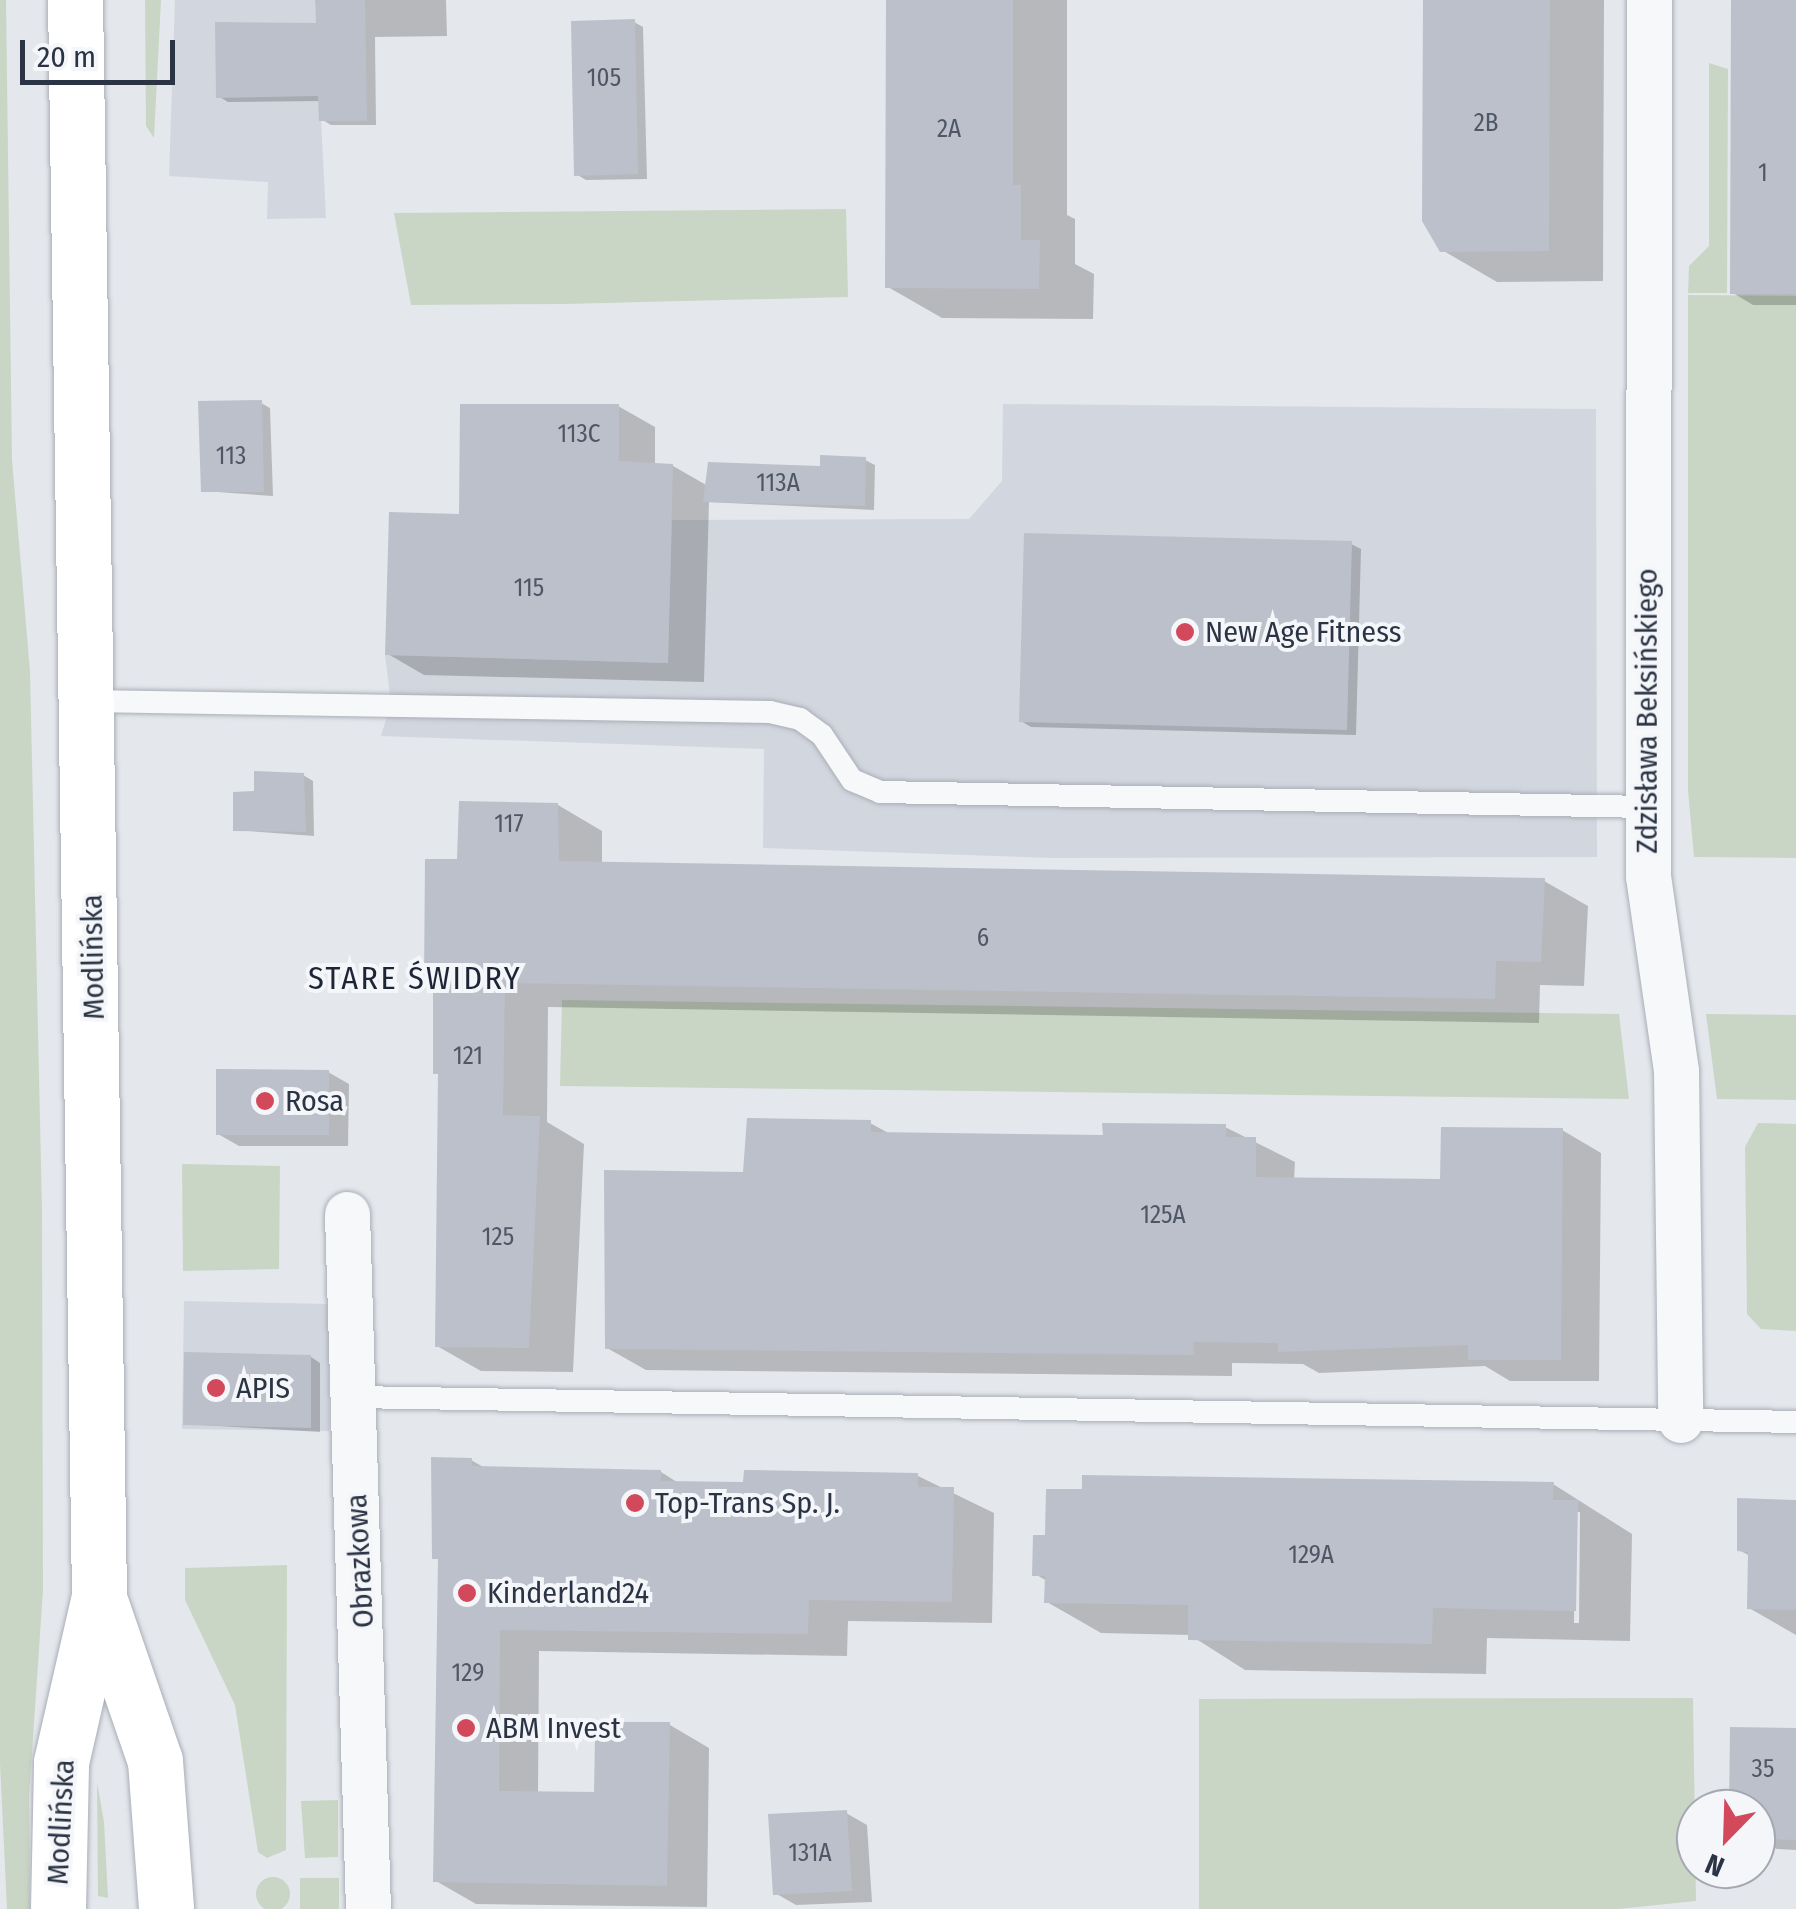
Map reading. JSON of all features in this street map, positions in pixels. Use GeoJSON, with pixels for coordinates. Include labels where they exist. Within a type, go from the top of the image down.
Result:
{"type":"FeatureCollection","features":[{"type":"Feature","properties":{"kind":"main road","name":"Modlińska"},"geometry":{"type":"LineString","coordinates":[[58,1909],[61,1762],[99,1596],[75,0]]}},
{"type":"Feature","properties":{"kind":"main road"},"geometry":{"type":"LineString","coordinates":[[99,1596],[156,1761],[166,1909]]}},
{"type":"Feature","properties":{"kind":"street","name":"Zdzisława Beksińskiego"},"geometry":{"type":"LineString","coordinates":[[1649,0],[1646,807],[1648,876],[1676,1071],[1680,1420]]}},
{"type":"Feature","properties":{"kind":"street","name":"Obrazkowa"},"geometry":{"type":"LineString","coordinates":[[347,1214],[368,1909]]}},
{"type":"Feature","properties":{"kind":"lane"},"geometry":{"type":"LineString","coordinates":[[88,701],[770,712],[800,718],[822,736],[852,780],[880,792],[1646,807]]}},
{"type":"Feature","properties":{"kind":"lane"},"geometry":{"type":"LineString","coordinates":[[353,1397],[1796,1422]]}},
{"type":"Feature","properties":{"kind":"shaded area"},"geometry":{"type":"Polygon","coordinates":[[[175,0],[315,0],[326,218],[267,219],[268,182],[169,176],[175,0]]]}},
{"type":"Feature","properties":{"kind":"shaded area"},"geometry":{"type":"Polygon","coordinates":[[[1003,404],[1596,409],[1597,857],[1053,858],[763,848],[764,749],[381,736],[391,703],[385,655],[668,663],[672,520],[969,519],[1002,481],[1003,404]]]}},
{"type":"Feature","properties":{"kind":"shaded area"},"geometry":{"type":"Polygon","coordinates":[[[184,1301],[329,1304],[329,1431],[182,1429],[184,1301]]]}},
{"type":"Feature","properties":{"kind":"green space"},"geometry":{"type":"Polygon","coordinates":[[[0,0],[6,0],[12,460],[30,671],[42,1210],[43,1590],[29,1797],[30,1909],[7,1909],[0,1763],[0,0]]]}},
{"type":"Feature","properties":{"kind":"green space"},"geometry":{"type":"Polygon","coordinates":[[[145,0],[161,0],[154,138],[146,126],[145,0]]]}},
{"type":"Feature","properties":{"kind":"green space"},"geometry":{"type":"Polygon","coordinates":[[[1709,63],[1728,69],[1727,293],[1688,293],[1689,266],[1709,246],[1709,63]]]}},
{"type":"Feature","properties":{"kind":"green space"},"geometry":{"type":"Polygon","coordinates":[[[846,209],[848,297],[565,304],[411,305],[394,213],[846,209]]]}},
{"type":"Feature","properties":{"kind":"green space"},"geometry":{"type":"Polygon","coordinates":[[[1688,295],[1796,296],[1796,858],[1694,857],[1688,790],[1688,295]]]}},
{"type":"Feature","properties":{"kind":"green space"},"geometry":{"type":"Polygon","coordinates":[[[562,1000],[1619,1014],[1629,1099],[560,1086],[562,1000]]]}},
{"type":"Feature","properties":{"kind":"green space"},"geometry":{"type":"Polygon","coordinates":[[[1706,1014],[1796,1015],[1796,1100],[1717,1099],[1706,1014]]]}},
{"type":"Feature","properties":{"kind":"green space"},"geometry":{"type":"Polygon","coordinates":[[[1758,1123],[1796,1124],[1796,1331],[1761,1329],[1747,1314],[1745,1147],[1758,1123]]]}},
{"type":"Feature","properties":{"kind":"green space"},"geometry":{"type":"Polygon","coordinates":[[[182,1164],[280,1166],[279,1269],[183,1271],[182,1164]]]}},
{"type":"Feature","properties":{"kind":"green space"},"geometry":{"type":"Polygon","coordinates":[[[287,1565],[286,1850],[267,1858],[258,1852],[235,1705],[185,1600],[185,1568],[287,1565]]]}},
{"type":"Feature","properties":{"kind":"green space"},"geometry":{"type":"Polygon","coordinates":[[[1693,1698],[1694,1789],[1676,1789],[1676,1889],[1696,1889],[1696,1901],[1618,1909],[1199,1909],[1199,1699],[1693,1698]]]}},
{"type":"Feature","properties":{"kind":"green space"},"geometry":{"type":"Polygon","coordinates":[[[97,1782],[104,1822],[108,1898],[98,1896],[97,1782]]]}},
{"type":"Feature","properties":{"kind":"green space"},"geometry":{"type":"Polygon","coordinates":[[[338,1800],[338,1857],[305,1858],[301,1801],[338,1800]]]}},
{"type":"Feature","properties":{"kind":"green space"},"geometry":{"type":"Polygon","coordinates":[[[273,1877],[285,1882],[290,1894],[285,1906],[273,1911],[261,1906],[256,1894],[261,1882],[273,1877]]]}},
{"type":"Feature","properties":{"kind":"green space"},"geometry":{"type":"Polygon","coordinates":[[[300,1878],[339,1878],[339,1909],[300,1909],[300,1878]]]}},
{"type":"Feature","properties":{"kind":"building"},"geometry":{"type":"Polygon","coordinates":[[[315,0],[365,0],[367,121],[319,121],[318,96],[216,98],[215,22],[316,23],[315,0]]]}},
{"type":"Feature","properties":{"kind":"building"},"geometry":{"type":"Polygon","coordinates":[[[886,0],[1013,0],[1013,185],[1021,185],[1021,240],[1040,240],[1039,289],[885,288],[886,0]]]}},
{"type":"Feature","properties":{"kind":"building"},"geometry":{"type":"Polygon","coordinates":[[[1423,0],[1550,0],[1549,251],[1440,252],[1422,221],[1423,0]]]}},
{"type":"Feature","properties":{"kind":"building"},"geometry":{"type":"Polygon","coordinates":[[[1731,0],[1796,0],[1796,294],[1730,294],[1731,0]]]}},
{"type":"Feature","properties":{"kind":"building"},"geometry":{"type":"Polygon","coordinates":[[[635,19],[638,174],[574,176],[571,21],[635,19]]]}},
{"type":"Feature","properties":{"kind":"building"},"geometry":{"type":"Polygon","coordinates":[[[262,400],[264,492],[201,492],[198,401],[262,400]]]}},
{"type":"Feature","properties":{"kind":"building"},"geometry":{"type":"Polygon","coordinates":[[[460,404],[619,404],[619,461],[673,464],[668,663],[385,655],[389,512],[459,514],[460,404]]]}},
{"type":"Feature","properties":{"kind":"building"},"geometry":{"type":"Polygon","coordinates":[[[820,455],[866,457],[865,506],[703,502],[708,462],[820,466],[820,455]]]}},
{"type":"Feature","properties":{"kind":"building","name":"New Age Fitness"},"geometry":{"type":"Polygon","coordinates":[[[1024,533],[1352,541],[1347,730],[1019,722],[1024,533]]]}},
{"type":"Feature","properties":{"kind":"building"},"geometry":{"type":"Polygon","coordinates":[[[254,771],[304,773],[306,832],[233,831],[233,792],[254,791],[254,771]]]}},
{"type":"Feature","properties":{"kind":"building"},"geometry":{"type":"Polygon","coordinates":[[[459,801],[558,803],[559,861],[1545,878],[1541,962],[1496,961],[1495,999],[505,983],[503,1115],[540,1116],[529,1348],[435,1347],[438,1074],[433,1074],[433,982],[424,982],[425,859],[457,859],[459,801]]]}},
{"type":"Feature","properties":{"kind":"building"},"geometry":{"type":"Polygon","coordinates":[[[216,1069],[329,1070],[329,1135],[216,1135],[216,1069]]]}},
{"type":"Feature","properties":{"kind":"building"},"geometry":{"type":"Polygon","coordinates":[[[747,1118],[871,1120],[871,1132],[1103,1135],[1102,1123],[1226,1124],[1226,1137],[1256,1137],[1256,1177],[1440,1179],[1441,1127],[1563,1128],[1561,1360],[1468,1360],[1468,1345],[1278,1352],[1278,1343],[1193,1342],[1194,1355],[605,1349],[604,1170],[743,1172],[747,1118]]]}},
{"type":"Feature","properties":{"kind":"building"},"geometry":{"type":"Polygon","coordinates":[[[184,1352],[311,1355],[311,1428],[183,1425],[184,1352]]]}},
{"type":"Feature","properties":{"kind":"building"},"geometry":{"type":"Polygon","coordinates":[[[431,1457],[472,1458],[472,1466],[661,1470],[661,1481],[743,1482],[744,1470],[918,1473],[918,1487],[954,1487],[952,1602],[809,1600],[808,1634],[500,1630],[499,1791],[594,1792],[595,1738],[612,1738],[612,1722],[670,1722],[667,1886],[433,1882],[438,1559],[432,1559],[431,1457]]]}},
{"type":"Feature","properties":{"kind":"building"},"geometry":{"type":"Polygon","coordinates":[[[1082,1475],[1554,1482],[1553,1500],[1578,1500],[1576,1611],[1433,1608],[1432,1644],[1188,1640],[1188,1605],[1044,1603],[1045,1576],[1032,1576],[1033,1535],[1045,1535],[1046,1489],[1082,1489],[1082,1475]]]}},
{"type":"Feature","properties":{"kind":"building"},"geometry":{"type":"Polygon","coordinates":[[[1737,1498],[1796,1500],[1796,1610],[1747,1609],[1748,1552],[1737,1551],[1737,1498]]]}},
{"type":"Feature","properties":{"kind":"building"},"geometry":{"type":"Polygon","coordinates":[[[1730,1727],[1796,1728],[1796,1840],[1776,1840],[1776,1789],[1729,1789],[1730,1727]]]}},
{"type":"Feature","properties":{"kind":"building"},"geometry":{"type":"Polygon","coordinates":[[[847,1810],[852,1891],[773,1895],[768,1814],[847,1810]]]}},
{"type":"Feature","properties":{"kind":"place","name":"New Age Fitness"},"geometry":{"type":"Point","coordinates":[1185,632]}},
{"type":"Feature","properties":{"kind":"place","name":"Rosa"},"geometry":{"type":"Point","coordinates":[265,1101]}},
{"type":"Feature","properties":{"kind":"place","name":"APIS"},"geometry":{"type":"Point","coordinates":[216,1388]}},
{"type":"Feature","properties":{"kind":"place","name":"Top-Trans Sp. J."},"geometry":{"type":"Point","coordinates":[635,1503]}},
{"type":"Feature","properties":{"kind":"place","name":"Kinderland24"},"geometry":{"type":"Point","coordinates":[467,1593]}},
{"type":"Feature","properties":{"kind":"place","name":"ABM Invest"},"geometry":{"type":"Point","coordinates":[466,1728]}},
{"type":"Feature","properties":{"kind":"district","name":"STARE ŚWIDRY"},"geometry":{"type":"Point","coordinates":[415,978]}}]}
